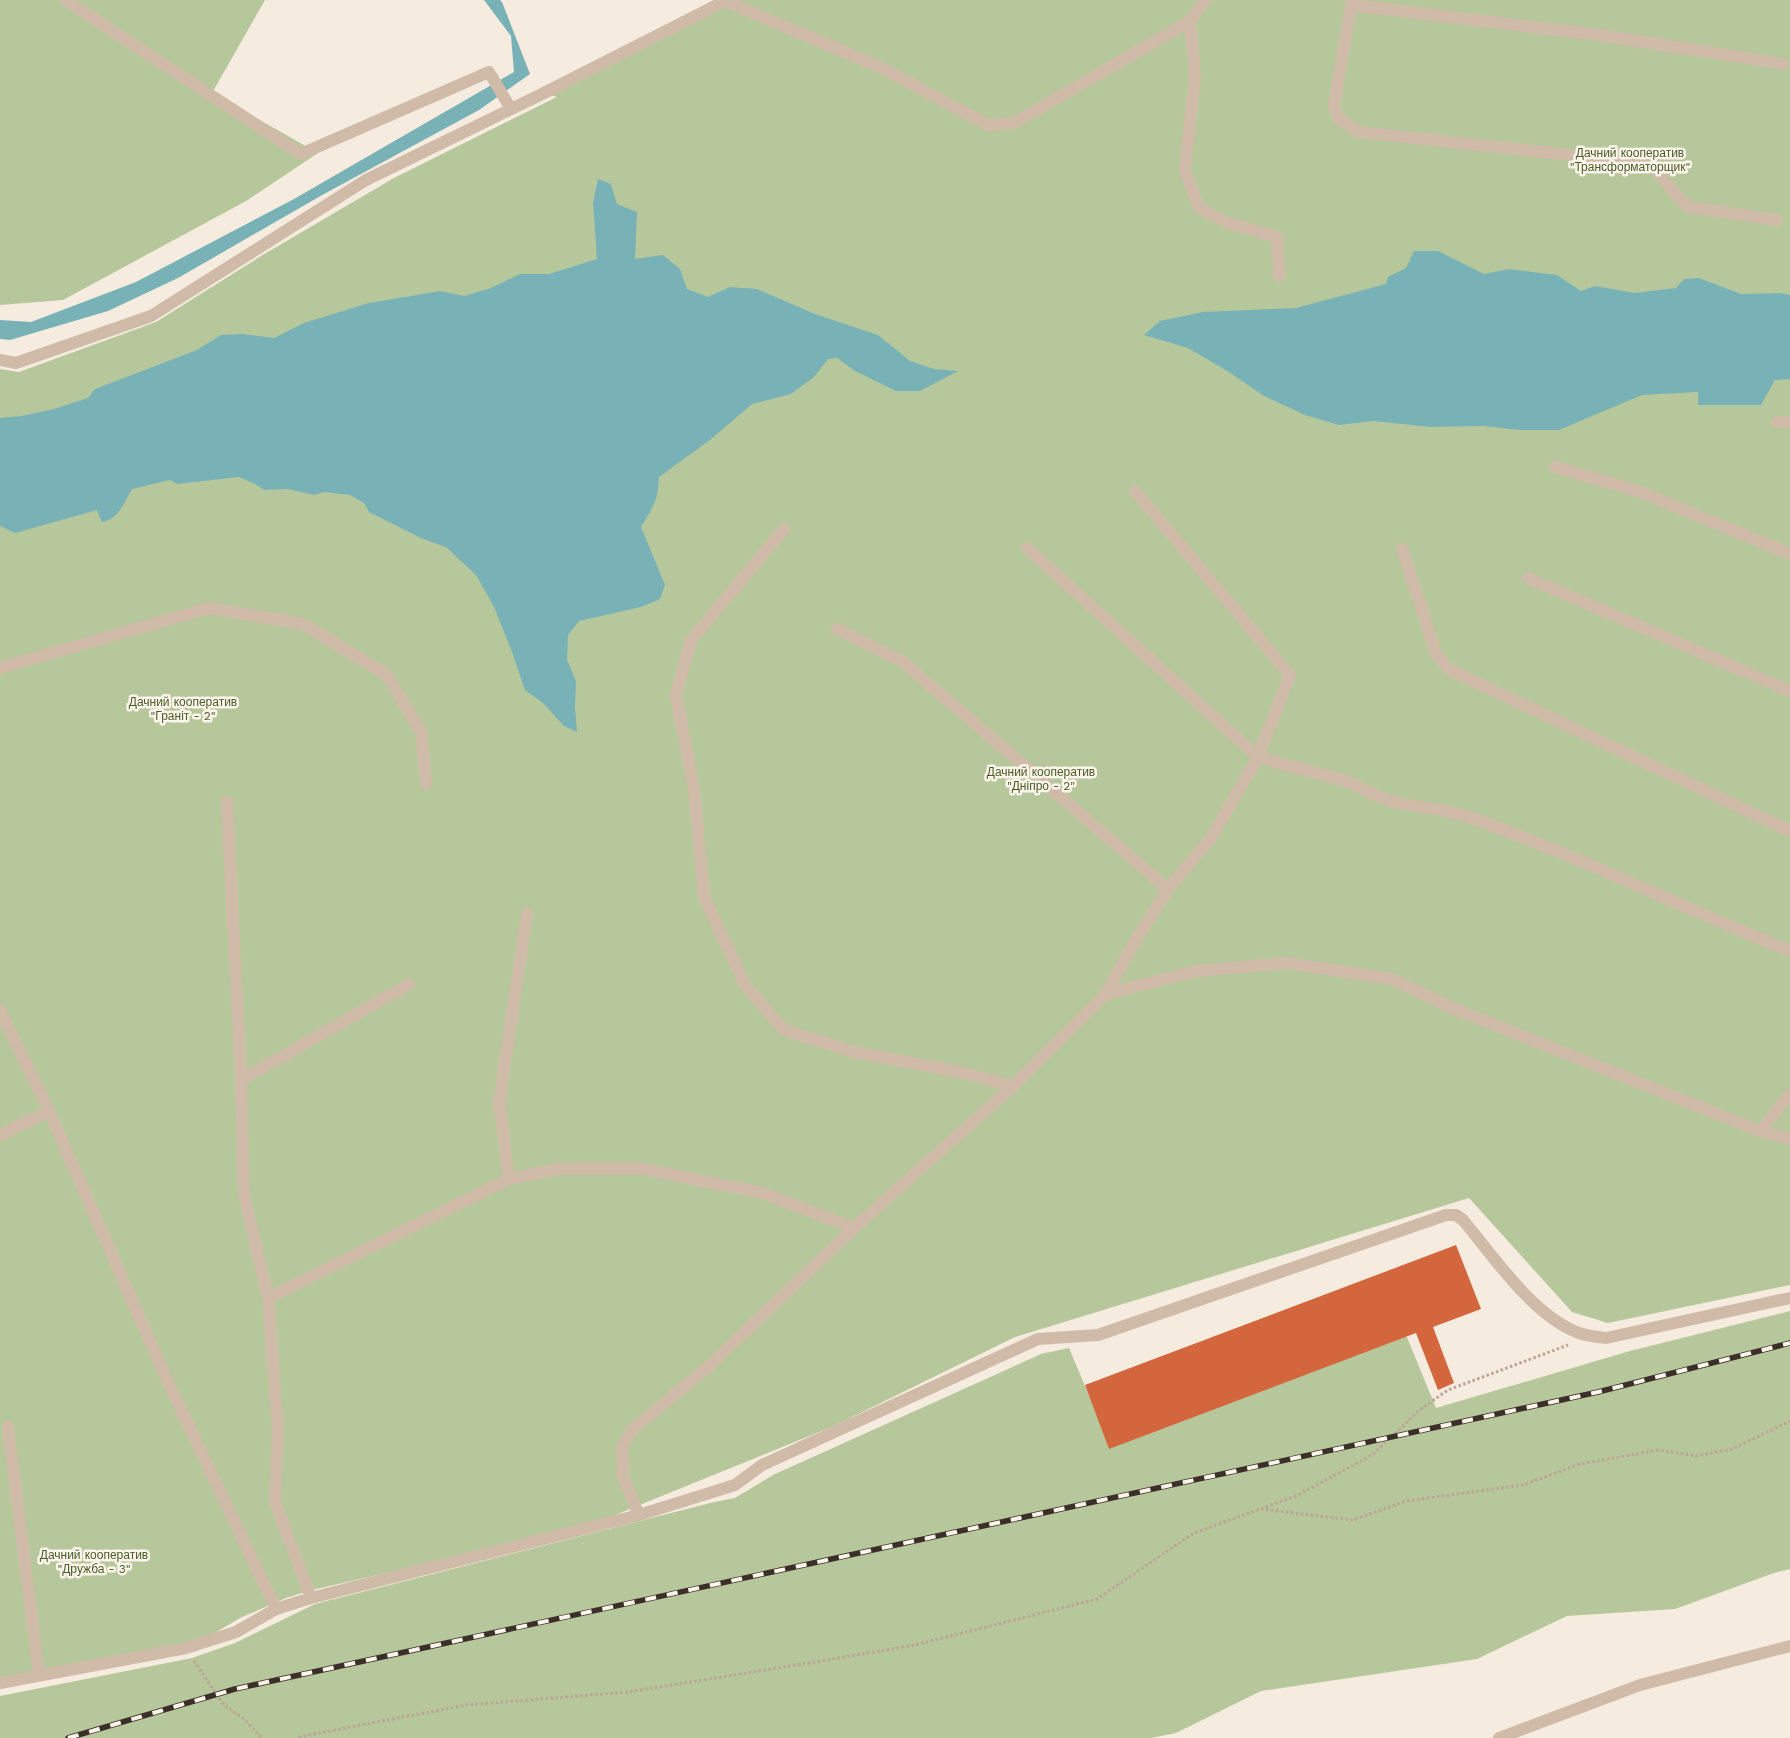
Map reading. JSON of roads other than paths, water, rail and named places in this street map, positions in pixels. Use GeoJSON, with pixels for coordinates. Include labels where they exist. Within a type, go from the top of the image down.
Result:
{"type":"FeatureCollection","features":[{"type":"Feature","properties":{"kind":"lane"},"geometry":{"type":"LineString","coordinates":[[65,0],[301,154],[489,72],[511,109]]}},
{"type":"Feature","properties":{"kind":"lane"},"geometry":{"type":"LineString","coordinates":[[0,360],[16,363],[151,316],[366,180],[511,109],[725,0],[882,68],[988,125],[1014,123],[1190,21],[1205,0]]}},
{"type":"Feature","properties":{"kind":"lane"},"geometry":{"type":"LineString","coordinates":[[1776,220],[1689,207],[1678,199],[1657,169],[1646,163],[1358,132],[1338,118],[1334,105],[1352,2],[1600,35],[1783,64]]}},
{"type":"Feature","properties":{"kind":"lane"},"geometry":{"type":"LineString","coordinates":[[1190,21],[1195,75],[1184,171],[1199,208],[1228,223],[1276,237],[1279,276]]}},
{"type":"Feature","properties":{"kind":"lane"},"geometry":{"type":"LineString","coordinates":[[1555,466],[1638,491],[1790,554]]}},
{"type":"Feature","properties":{"kind":"lane"},"geometry":{"type":"LineString","coordinates":[[639,1515],[623,1477],[622,1446],[632,1430],[708,1366],[854,1228],[1012,1086],[1106,994],[1168,889],[1211,838],[1258,757],[1290,675],[1135,491]]}},
{"type":"Feature","properties":{"kind":"lane"},"geometry":{"type":"LineString","coordinates":[[784,529],[691,640],[676,695],[694,789],[704,897],[745,985],[784,1030],[854,1052],[955,1071],[1012,1086]]}},
{"type":"Feature","properties":{"kind":"lane"},"geometry":{"type":"LineString","coordinates":[[1027,548],[1258,757],[1347,782],[1393,802],[1469,817],[1528,838],[1679,905],[1790,951]]}},
{"type":"Feature","properties":{"kind":"lane"},"geometry":{"type":"LineString","coordinates":[[1402,549],[1436,652],[1448,669],[1790,831]]}},
{"type":"Feature","properties":{"kind":"lane"},"geometry":{"type":"LineString","coordinates":[[1528,578],[1790,691]]}},
{"type":"Feature","properties":{"kind":"lane"},"geometry":{"type":"LineString","coordinates":[[0,670],[3,667],[209,608],[303,624],[388,675],[422,732],[426,784]]}},
{"type":"Feature","properties":{"kind":"lane"},"geometry":{"type":"LineString","coordinates":[[837,629],[903,662],[1168,889]]}},
{"type":"Feature","properties":{"kind":"lane"},"geometry":{"type":"LineString","coordinates":[[227,802],[241,1080],[244,1195],[268,1298],[278,1429],[275,1502],[311,1598]]}},
{"type":"Feature","properties":{"kind":"lane"},"geometry":{"type":"LineString","coordinates":[[509,1179],[499,1103],[526,914]]}},
{"type":"Feature","properties":{"kind":"lane"},"geometry":{"type":"LineString","coordinates":[[1106,994],[1197,970],[1287,963],[1392,980],[1450,1007],[1760,1131],[1790,1139]]}},
{"type":"Feature","properties":{"kind":"lane"},"geometry":{"type":"LineString","coordinates":[[241,1080],[409,984]]}},
{"type":"Feature","properties":{"kind":"lane"},"geometry":{"type":"LineString","coordinates":[[0,1010],[49,1112],[168,1380],[276,1610]]}},
{"type":"Feature","properties":{"kind":"lane"},"geometry":{"type":"LineString","coordinates":[[1760,1131],[1790,1094]]}},
{"type":"Feature","properties":{"kind":"lane"},"geometry":{"type":"LineString","coordinates":[[0,1135],[49,1112]]}},
{"type":"Feature","properties":{"kind":"lane"},"geometry":{"type":"LineString","coordinates":[[268,1298],[509,1179],[559,1169],[639,1168],[763,1193],[854,1228]]}},
{"type":"Feature","properties":{"kind":"lane"},"geometry":{"type":"LineString","coordinates":[[0,1684],[186,1648],[236,1632],[276,1610],[311,1598],[639,1515],[736,1485],[762,1465],[1038,1339],[1098,1335],[1446,1215],[1456,1215],[1463,1220],[1522,1291],[1539,1308],[1561,1324],[1580,1334],[1606,1338],[1790,1298]]}},
{"type":"Feature","properties":{"kind":"lane"},"geometry":{"type":"LineString","coordinates":[[8,1427],[39,1675]]}},
{"type":"Feature","properties":{"kind":"lane"},"geometry":{"type":"LineString","coordinates":[[1499,1738],[1640,1685],[1790,1646]]}},
{"type":"Feature","properties":{"kind":"water"},"geometry":{"type":"Polygon","coordinates":[[[484,0],[500,0],[502,2],[530,74],[479,110],[324,194],[178,278],[108,311],[10,340],[0,339],[0,320],[31,322],[136,282],[294,199],[514,72],[511,36],[484,0]]]}},
{"type":"Feature","properties":{"kind":"water"},"geometry":{"type":"Polygon","coordinates":[[[598,179],[611,184],[617,204],[637,212],[635,259],[663,255],[680,269],[687,289],[708,297],[730,287],[757,289],[815,314],[878,335],[910,361],[934,369],[958,371],[920,391],[896,391],[855,371],[837,358],[828,359],[814,377],[791,394],[752,404],[710,440],[659,477],[654,504],[641,527],[665,585],[660,599],[641,607],[579,621],[568,635],[567,660],[576,681],[575,708],[577,732],[564,726],[543,703],[525,690],[494,607],[476,575],[446,547],[423,539],[369,512],[364,503],[350,495],[324,492],[314,495],[287,489],[264,490],[239,477],[177,484],[170,480],[132,489],[117,514],[113,518],[102,522],[97,510],[15,533],[0,526],[0,418],[22,416],[54,409],[88,398],[95,389],[197,350],[221,335],[243,334],[274,338],[304,323],[369,303],[440,291],[464,296],[491,288],[520,274],[549,274],[597,259],[593,202],[598,179]]]}},
{"type":"Feature","properties":{"kind":"water"},"geometry":{"type":"Polygon","coordinates":[[[1414,251],[1438,251],[1484,274],[1509,269],[1557,275],[1581,291],[1595,286],[1635,293],[1676,288],[1684,279],[1699,278],[1741,294],[1781,293],[1790,295],[1790,379],[1775,380],[1761,405],[1698,405],[1698,392],[1642,395],[1559,430],[1521,430],[1483,426],[1431,427],[1373,421],[1339,425],[1305,415],[1264,396],[1229,372],[1188,348],[1144,335],[1160,321],[1203,312],[1296,308],[1386,284],[1388,277],[1406,268],[1414,251]]]}},
{"type":"Feature","properties":{"kind":"railway"},"geometry":{"type":"LineString","coordinates":[[68,1738],[235,1689],[1598,1392],[1790,1343]]}},
{"type":"Feature","properties":{"kind":"park label","name":"Дачний кооператив \"Трансформаторщик\""},"geometry":{"type":"Point","coordinates":[1630,160]}},
{"type":"Feature","properties":{"kind":"park label","name":"Дачний кооператив \"Граніт - 2\""},"geometry":{"type":"Point","coordinates":[183,709]}},
{"type":"Feature","properties":{"kind":"park label","name":"Дачний кооператив \"Дніпро - 2\""},"geometry":{"type":"Point","coordinates":[1041,779]}},
{"type":"Feature","properties":{"kind":"park label","name":"Дачний кооператив \"Дружба - 3\""},"geometry":{"type":"Point","coordinates":[94,1562]}}]}
